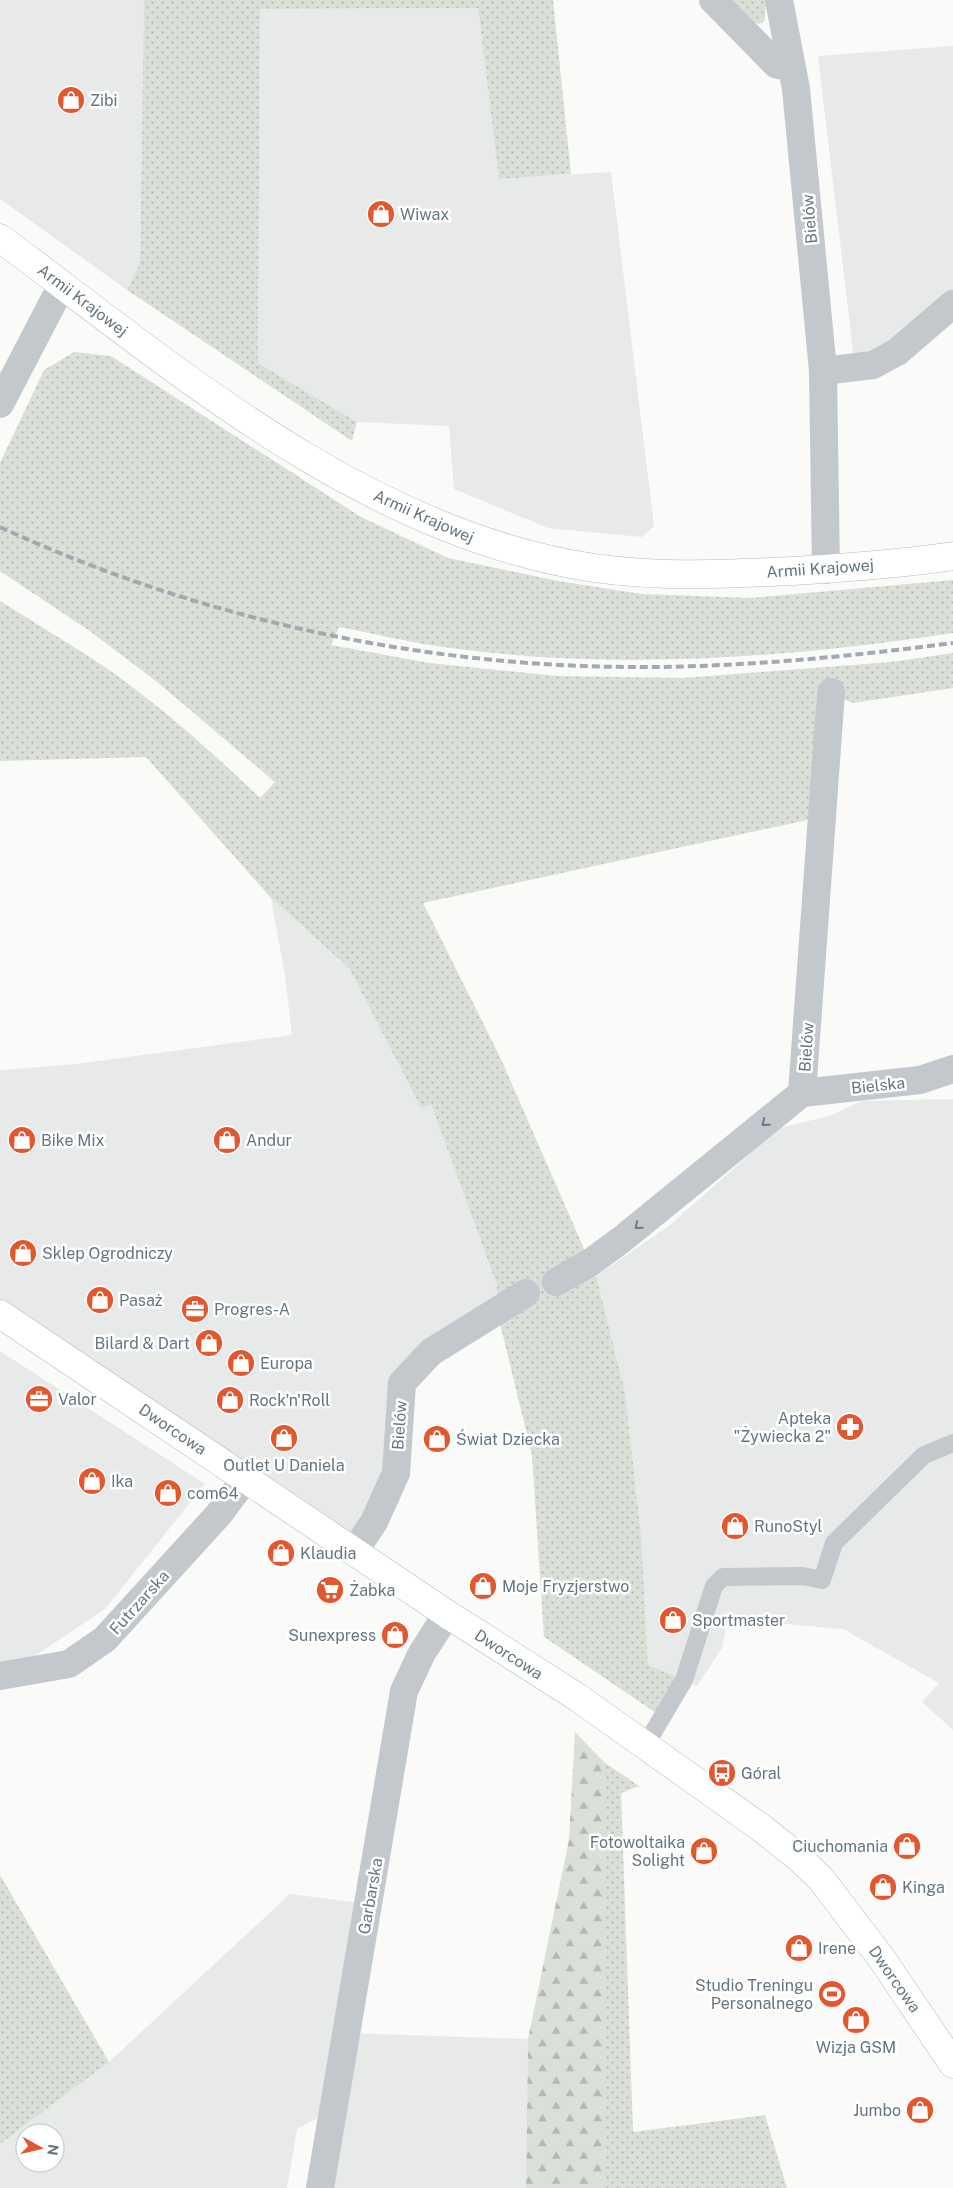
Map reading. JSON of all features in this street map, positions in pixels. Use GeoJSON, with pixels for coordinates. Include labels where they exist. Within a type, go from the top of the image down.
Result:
{"type":"FeatureCollection","features":[{"type":"Feature","properties":{"kind":"street"},"geometry":{"type":"LineString","coordinates":[[713,0],[777,65],[792,67]]}},
{"type":"Feature","properties":{"kind":"street","name":"Bielów"},"geometry":{"type":"LineString","coordinates":[[779,0],[796,88],[823,371],[826,570]]}},
{"type":"Feature","properties":{"kind":"street","name":"Armii Krajowej"},"geometry":{"type":"LineString","coordinates":[[0,238],[212,397],[333,472],[434,524],[491,544],[536,557],[621,571],[679,576],[826,570],[953,556]]}},
{"type":"Feature","properties":{"kind":"street"},"geometry":{"type":"LineString","coordinates":[[0,404],[62,285]]}},
{"type":"Feature","properties":{"kind":"street"},"geometry":{"type":"LineString","coordinates":[[823,371],[873,365],[897,352],[953,304]]}},
{"type":"Feature","properties":{"kind":"street","name":"Bielów"},"geometry":{"type":"LineString","coordinates":[[556,1282],[591,1262],[620,1240],[802,1093],[832,692]]}},
{"type":"Feature","properties":{"kind":"street","name":"Bielska"},"geometry":{"type":"LineString","coordinates":[[802,1093],[920,1080],[953,1069]]}},
{"type":"Feature","properties":{"kind":"street","name":"Bielów"},"geometry":{"type":"LineString","coordinates":[[355,1550],[374,1522],[396,1473],[402,1383],[431,1352],[526,1293]]}},
{"type":"Feature","properties":{"kind":"street","name":"Dworcowa"},"geometry":{"type":"LineString","coordinates":[[0,1314],[355,1550],[447,1614],[577,1697],[760,1826],[798,1857],[821,1879],[882,1959],[953,2064]]}},
{"type":"Feature","properties":{"kind":"street","name":"Futrzarska"},"geometry":{"type":"LineString","coordinates":[[0,1676],[69,1664],[105,1639],[219,1514],[246,1478]]}},
{"type":"Feature","properties":{"kind":"street","name":"Garbarska"},"geometry":{"type":"LineString","coordinates":[[320,2188],[404,1691],[422,1653],[447,1614]]}},
{"type":"Feature","properties":{"kind":"lane"},"geometry":{"type":"LineString","coordinates":[[645,1746],[684,1680],[714,1586],[723,1577],[803,1576],[822,1580],[834,1544],[924,1455],[953,1443]]}},
{"type":"Feature","properties":{"kind":"shaded area","name":"Zibi"},"geometry":{"type":"Polygon","coordinates":[[[0,0],[144,0],[140,263],[127,290],[0,199],[0,0]]]}},
{"type":"Feature","properties":{"kind":"shaded area"},"geometry":{"type":"Polygon","coordinates":[[[478,8],[499,179],[611,172],[654,526],[642,537],[548,528],[454,489],[449,426],[357,422],[258,363],[260,9],[478,8]]]}},
{"type":"Feature","properties":{"kind":"shaded area"},"geometry":{"type":"Polygon","coordinates":[[[953,46],[953,304],[855,368],[818,56],[953,46]]]}},
{"type":"Feature","properties":{"kind":"shaded area"},"geometry":{"type":"Polygon","coordinates":[[[271,898],[349,968],[421,1108],[431,1103],[497,1285],[497,1311],[402,1383],[396,1473],[355,1550],[0,1314],[0,1070],[76,1064],[292,1035],[285,976],[271,898]]]}},
{"type":"Feature","properties":{"kind":"shaded area"},"geometry":{"type":"Polygon","coordinates":[[[953,1099],[953,1730],[922,1702],[939,1683],[843,1629],[728,1619],[722,1648],[697,1686],[648,1665],[641,1534],[625,1392],[596,1276],[669,1226],[779,1128],[829,1116],[862,1101],[953,1099]]]}},
{"type":"Feature","properties":{"kind":"shaded area"},"geometry":{"type":"Polygon","coordinates":[[[0,1351],[205,1484],[105,1609],[20,1666],[0,1667],[0,1351]]]}},
{"type":"Feature","properties":{"kind":"shaded area"},"geometry":{"type":"Polygon","coordinates":[[[290,1894],[369,1904],[347,2033],[528,2039],[526,2188],[322,2188],[322,2116],[297,2129],[287,2188],[0,2188],[0,2144],[15,2133],[15,2173],[65,2173],[65,2123],[28,2123],[109,2062],[290,1894]]]}},
{"type":"Feature","properties":{"kind":"green space"},"geometry":{"type":"Polygon","coordinates":[[[144,0],[553,0],[571,174],[499,179],[478,8],[260,9],[258,363],[357,422],[352,441],[127,290],[140,263],[144,0]]]}},
{"type":"Feature","properties":{"kind":"green space"},"geometry":{"type":"Polygon","coordinates":[[[729,0],[766,0],[765,20],[760,24],[754,23],[729,0]]]}},
{"type":"Feature","properties":{"kind":"green space"},"geometry":{"type":"Polygon","coordinates":[[[74,352],[111,356],[361,517],[448,558],[558,581],[641,594],[750,598],[953,580],[953,633],[824,650],[694,659],[565,658],[500,654],[436,646],[339,627],[331,645],[429,663],[557,676],[683,678],[891,662],[953,653],[953,688],[853,703],[817,687],[812,819],[423,903],[500,1057],[596,1276],[625,1392],[641,1534],[648,1665],[684,1680],[662,1717],[544,1637],[532,1455],[497,1311],[497,1285],[431,1104],[421,1108],[349,968],[271,898],[146,757],[0,761],[0,601],[82,652],[149,700],[187,731],[260,798],[275,782],[156,681],[91,632],[0,571],[0,463],[44,370],[74,352]]]}},
{"type":"Feature","properties":{"kind":"green space"},"geometry":{"type":"Polygon","coordinates":[[[575,1732],[604,1762],[604,2188],[526,2188],[528,2039],[569,1840],[575,1732]]]}},
{"type":"Feature","properties":{"kind":"green space"},"geometry":{"type":"Polygon","coordinates":[[[604,1762],[639,1786],[621,1793],[633,2132],[765,2115],[787,2188],[604,2188],[604,1762]]]}},
{"type":"Feature","properties":{"kind":"green space"},"geometry":{"type":"Polygon","coordinates":[[[0,1875],[109,2062],[28,2123],[15,2123],[15,2133],[0,2144],[0,1875]]]}},
{"type":"Feature","properties":{"kind":"railway"},"geometry":{"type":"LineString","coordinates":[[0,527],[74,559],[150,587],[227,610],[306,630],[385,646],[465,657],[546,664],[626,667],[708,666],[790,661],[953,643]]}},
{"type":"Feature","properties":{"kind":"place","name":"Zibi"},"geometry":{"type":"Point","coordinates":[71,100]}},
{"type":"Feature","properties":{"kind":"place","name":"Wiwax"},"geometry":{"type":"Point","coordinates":[381,214]}},
{"type":"Feature","properties":{"kind":"place","name":"Bike Mix"},"geometry":{"type":"Point","coordinates":[22,1140]}},
{"type":"Feature","properties":{"kind":"place","name":"Andur"},"geometry":{"type":"Point","coordinates":[227,1140]}},
{"type":"Feature","properties":{"kind":"place","name":"Sklep Ogrodniczy"},"geometry":{"type":"Point","coordinates":[23,1253]}},
{"type":"Feature","properties":{"kind":"place","name":"Pasaż"},"geometry":{"type":"Point","coordinates":[100,1300]}},
{"type":"Feature","properties":{"kind":"place","name":"Progres-A"},"geometry":{"type":"Point","coordinates":[195,1309]}},
{"type":"Feature","properties":{"kind":"place","name":"Bilard & Dart"},"geometry":{"type":"Point","coordinates":[209,1343]}},
{"type":"Feature","properties":{"kind":"place","name":"Europa"},"geometry":{"type":"Point","coordinates":[241,1363]}},
{"type":"Feature","properties":{"kind":"place","name":"Valor"},"geometry":{"type":"Point","coordinates":[39,1399]}},
{"type":"Feature","properties":{"kind":"place","name":"Rock'n'Roll"},"geometry":{"type":"Point","coordinates":[230,1400]}},
{"type":"Feature","properties":{"kind":"place","name":"Apteka \"Żywiecka 2\""},"geometry":{"type":"Point","coordinates":[850,1427]}},
{"type":"Feature","properties":{"kind":"place","name":"Outlet U Daniela"},"geometry":{"type":"Point","coordinates":[284,1438]}},
{"type":"Feature","properties":{"kind":"place","name":"Świat Dziecka"},"geometry":{"type":"Point","coordinates":[437,1439]}},
{"type":"Feature","properties":{"kind":"place","name":"Ika"},"geometry":{"type":"Point","coordinates":[92,1481]}},
{"type":"Feature","properties":{"kind":"place","name":"com64"},"geometry":{"type":"Point","coordinates":[168,1493]}},
{"type":"Feature","properties":{"kind":"place","name":"RunoStyl"},"geometry":{"type":"Point","coordinates":[735,1526]}},
{"type":"Feature","properties":{"kind":"place","name":"Klaudia"},"geometry":{"type":"Point","coordinates":[281,1553]}},
{"type":"Feature","properties":{"kind":"place","name":"Moje Fryzjerstwo"},"geometry":{"type":"Point","coordinates":[483,1586]}},
{"type":"Feature","properties":{"kind":"place","name":"Żabka"},"geometry":{"type":"Point","coordinates":[330,1590]}},
{"type":"Feature","properties":{"kind":"place","name":"Sportmaster"},"geometry":{"type":"Point","coordinates":[673,1620]}},
{"type":"Feature","properties":{"kind":"place","name":"Sunexpress"},"geometry":{"type":"Point","coordinates":[395,1635]}},
{"type":"Feature","properties":{"kind":"place","name":"Góral"},"geometry":{"type":"Point","coordinates":[722,1773]}},
{"type":"Feature","properties":{"kind":"place","name":"Ciuchomania"},"geometry":{"type":"Point","coordinates":[907,1846]}},
{"type":"Feature","properties":{"kind":"place","name":"Fotowoltaika Solight"},"geometry":{"type":"Point","coordinates":[704,1851]}},
{"type":"Feature","properties":{"kind":"place","name":"Kinga"},"geometry":{"type":"Point","coordinates":[883,1887]}},
{"type":"Feature","properties":{"kind":"place","name":"Irene"},"geometry":{"type":"Point","coordinates":[799,1948]}},
{"type":"Feature","properties":{"kind":"place","name":"Studio Treningu Personalnego"},"geometry":{"type":"Point","coordinates":[832,1994]}},
{"type":"Feature","properties":{"kind":"place","name":"Wizja GSM"},"geometry":{"type":"Point","coordinates":[856,2020]}},
{"type":"Feature","properties":{"kind":"place","name":"Jumbo"},"geometry":{"type":"Point","coordinates":[920,2110]}}]}
